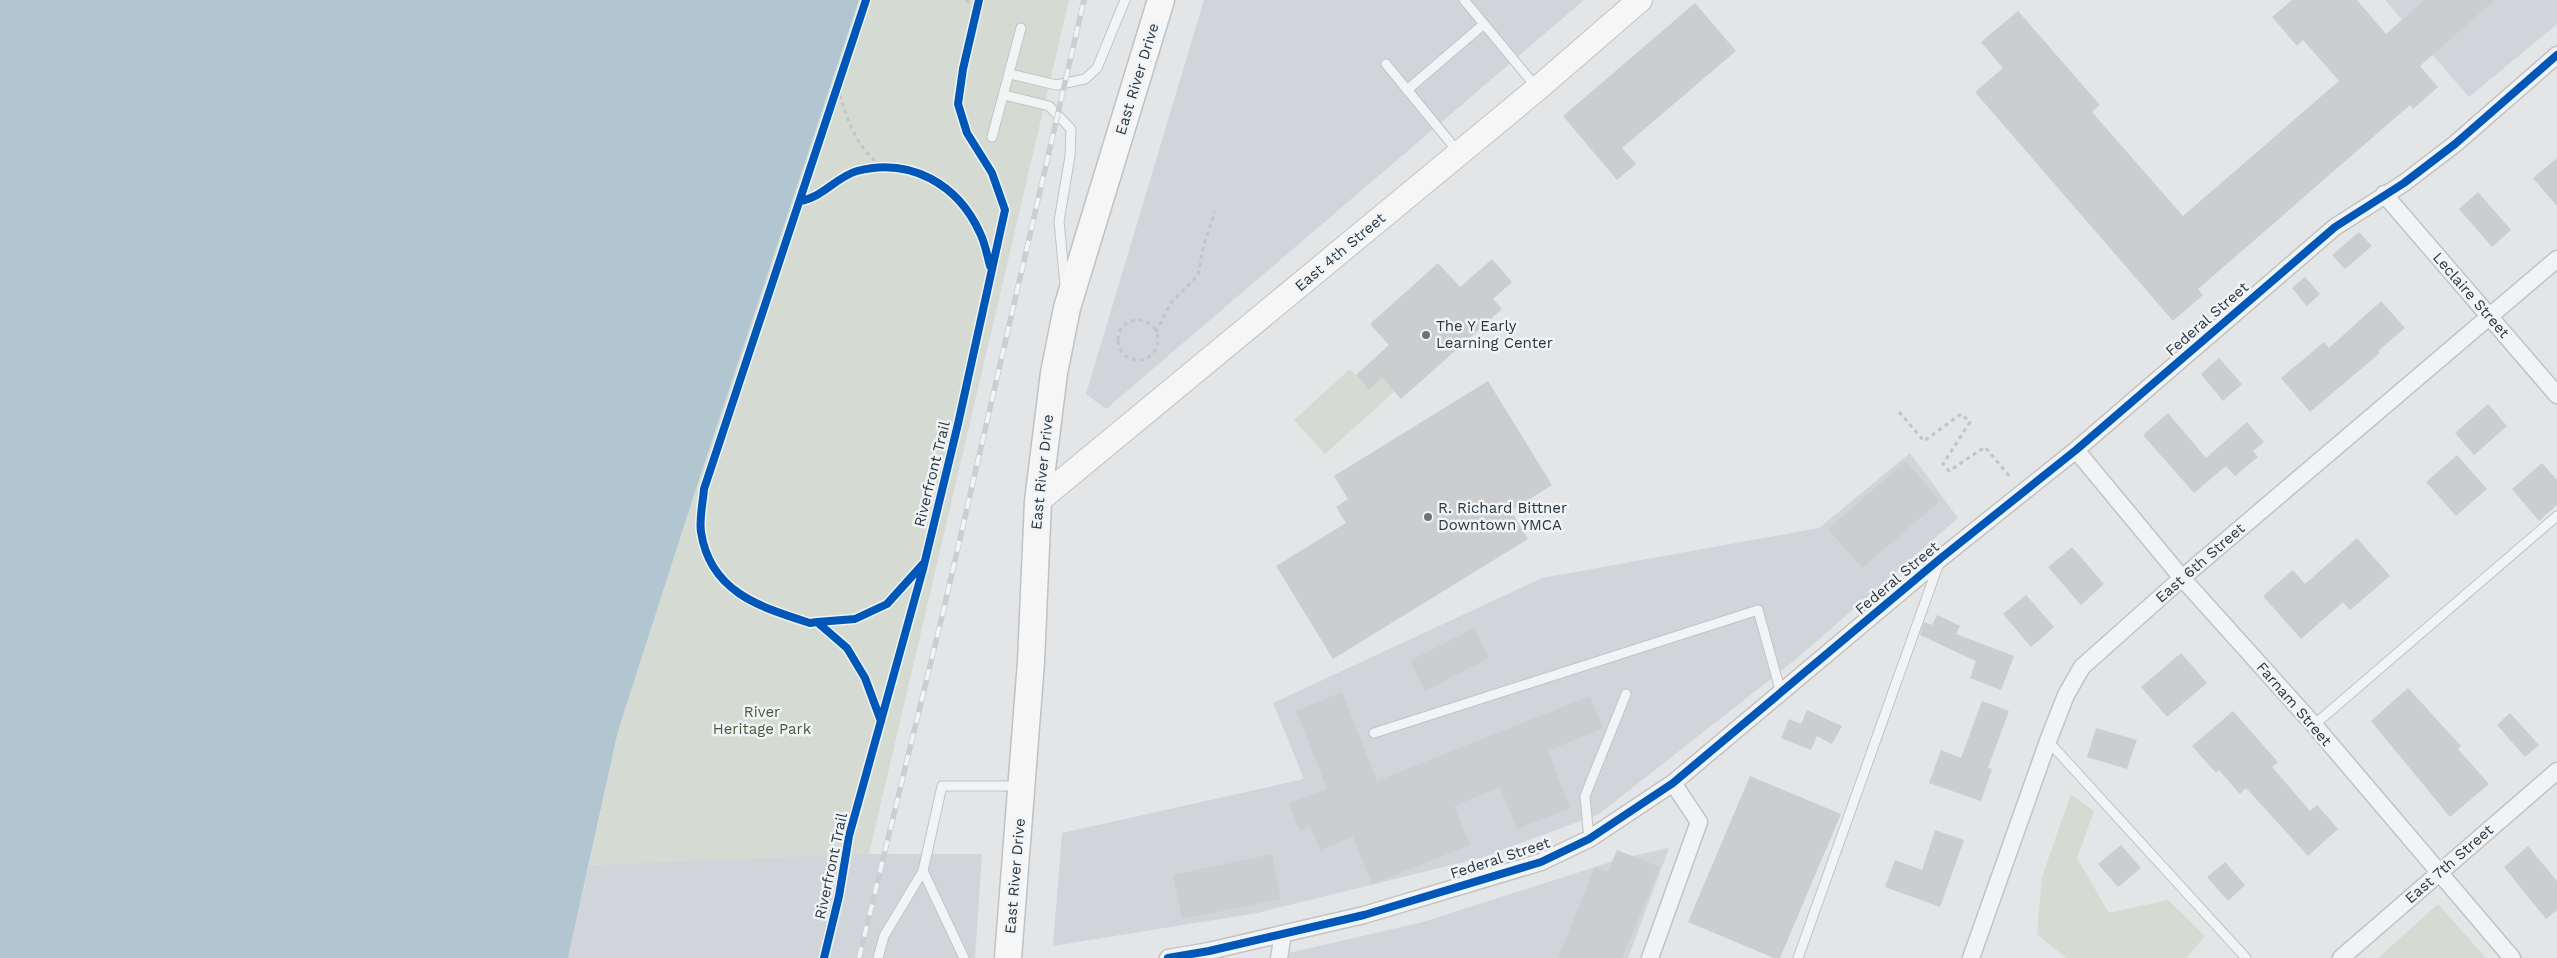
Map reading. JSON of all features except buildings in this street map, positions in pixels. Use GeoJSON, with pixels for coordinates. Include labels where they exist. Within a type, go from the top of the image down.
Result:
{"type":"FeatureCollection","features":[{"type":"Feature","properties":{"kind":"main road","name":"East River Drive"},"geometry":{"type":"LineString","coordinates":[[1008,958],[1031,662],[1038,501],[1054,373],[1067,308],[1161,0]]}},
{"type":"Feature","properties":{"kind":"main road","name":"East 4th Street"},"geometry":{"type":"LineString","coordinates":[[1038,501],[1460,153],[1640,0]]}},
{"type":"Feature","properties":{"kind":"street","name":"Federal Street"},"geometry":{"type":"LineString","coordinates":[[1168,958],[1209,951],[1364,915],[1532,865],[1589,839],[1673,783],[1941,558],[2076,450],[2335,227],[2404,183],[2455,144],[2557,55]]}},
{"type":"Feature","properties":{"kind":"street","name":"Leclaire Street"},"geometry":{"type":"LineString","coordinates":[[2384,194],[2557,395]]}},
{"type":"Feature","properties":{"kind":"street","name":"East 6th Street"},"geometry":{"type":"LineString","coordinates":[[1971,958],[2048,741],[2066,695],[2082,667],[2182,578],[2557,259]]}},
{"type":"Feature","properties":{"kind":"street","name":"Farnam Street"},"geometry":{"type":"LineString","coordinates":[[2076,450],[2182,578],[2314,725],[2512,958]]}},
{"type":"Feature","properties":{"kind":"street","name":"East 7th Street"},"geometry":{"type":"LineString","coordinates":[[2341,958],[2557,771]]}},
{"type":"Feature","properties":{"kind":"street"},"geometry":{"type":"LineString","coordinates":[[1650,958],[1699,822],[1673,783]]}},
{"type":"Feature","properties":{"kind":"street"},"geometry":{"type":"LineString","coordinates":[[1279,958],[1283,934]]}},
{"type":"Feature","properties":{"kind":"lane"},"geometry":{"type":"LineString","coordinates":[[1010,74],[1056,85],[1085,79],[1096,68],[1125,0]]}},
{"type":"Feature","properties":{"kind":"lane"},"geometry":{"type":"LineString","coordinates":[[1464,0],[1537,88]]}},
{"type":"Feature","properties":{"kind":"lane"},"geometry":{"type":"LineString","coordinates":[[1407,90],[1484,24]]}},
{"type":"Feature","properties":{"kind":"lane"},"geometry":{"type":"LineString","coordinates":[[992,137],[1021,28]]}},
{"type":"Feature","properties":{"kind":"lane"},"geometry":{"type":"LineString","coordinates":[[1386,64],[1460,153]]}},
{"type":"Feature","properties":{"kind":"lane"},"geometry":{"type":"LineString","coordinates":[[1004,94],[1049,106],[1071,129],[1070,156],[1059,222],[1067,308]]}},
{"type":"Feature","properties":{"kind":"lane"},"geometry":{"type":"LineString","coordinates":[[2314,725],[2557,516]]}},
{"type":"Feature","properties":{"kind":"lane"},"geometry":{"type":"LineString","coordinates":[[1798,958],[1941,558]]}},
{"type":"Feature","properties":{"kind":"lane"},"geometry":{"type":"LineString","coordinates":[[1374,733],[1758,610],[1781,692]]}},
{"type":"Feature","properties":{"kind":"lane"},"geometry":{"type":"LineString","coordinates":[[1589,839],[1584,796],[1626,694]]}},
{"type":"Feature","properties":{"kind":"lane"},"geometry":{"type":"LineString","coordinates":[[2048,741],[2246,958]]}},
{"type":"Feature","properties":{"kind":"lane"},"geometry":{"type":"LineString","coordinates":[[878,958],[884,936],[923,871],[942,786],[1022,786]]}},
{"type":"Feature","properties":{"kind":"lane"},"geometry":{"type":"LineString","coordinates":[[923,871],[964,958]]}},
{"type":"Feature","properties":{"kind":"path"},"geometry":{"type":"LineString","coordinates":[[966,0],[977,9]]}},
{"type":"Feature","properties":{"kind":"path"},"geometry":{"type":"LineString","coordinates":[[974,18],[979,0]]}},
{"type":"Feature","properties":{"kind":"path"},"geometry":{"type":"LineString","coordinates":[[831,106],[840,79]]}},
{"type":"Feature","properties":{"kind":"path"},"geometry":{"type":"LineString","coordinates":[[837,87],[857,142],[870,157],[883,167]]}},
{"type":"Feature","properties":{"kind":"path"},"geometry":{"type":"LineString","coordinates":[[874,168],[892,168]]}},
{"type":"Feature","properties":{"kind":"path"},"geometry":{"type":"LineString","coordinates":[[1156,332],[1153,327],[1143,320],[1130,321],[1121,329],[1118,341],[1127,356],[1139,360],[1151,355],[1157,344],[1156,332],[1171,303],[1198,275],[1204,244],[1215,212]]}},
{"type":"Feature","properties":{"kind":"path"},"geometry":{"type":"LineString","coordinates":[[1899,412],[1924,442],[1961,414],[1970,422],[1943,464],[1948,471],[1985,447],[2023,492]]}},
{"type":"Feature","properties":{"kind":"shaded area"},"geometry":{"type":"Polygon","coordinates":[[[1204,0],[1584,0],[1106,409],[1086,394],[1204,0]]]}},
{"type":"Feature","properties":{"kind":"shaded area"},"geometry":{"type":"Polygon","coordinates":[[[2385,0],[2557,0],[2557,24],[2469,97],[2385,0]]]}},
{"type":"Feature","properties":{"kind":"shaded area"},"geometry":{"type":"Polygon","coordinates":[[[1910,453],[1958,518],[1795,660],[1599,814],[1480,858],[1257,913],[1053,946],[1062,833],[1304,779],[1273,703],[1542,578],[1819,528],[1910,453]]]}},
{"type":"Feature","properties":{"kind":"shaded area"},"geometry":{"type":"Polygon","coordinates":[[[1669,848],[1628,958],[1267,958],[1423,922],[1623,858],[1669,848]]]}},
{"type":"Feature","properties":{"kind":"shaded area"},"geometry":{"type":"Polygon","coordinates":[[[829,854],[982,854],[975,958],[568,958],[589,865],[829,854]]]}},
{"type":"Feature","properties":{"kind":"green space","name":"River Heritage Park"},"geometry":{"type":"Polygon","coordinates":[[[859,0],[1069,0],[869,854],[589,865],[618,731],[695,492],[859,0]]]}},
{"type":"Feature","properties":{"kind":"green space"},"geometry":{"type":"Polygon","coordinates":[[[1350,369],[1368,389],[1382,377],[1395,391],[1325,454],[1294,420],[1350,369]]]}},
{"type":"Feature","properties":{"kind":"green space"},"geometry":{"type":"Polygon","coordinates":[[[2071,794],[2094,811],[2077,858],[2109,913],[2168,900],[2205,936],[2186,958],[2066,958],[2037,934],[2042,877],[2071,794]]]}},
{"type":"Feature","properties":{"kind":"green space"},"geometry":{"type":"Polygon","coordinates":[[[2438,904],[2486,958],[2378,958],[2438,904]]]}},
{"type":"Feature","properties":{"kind":"water"},"geometry":{"type":"Polygon","coordinates":[[[0,0],[859,0],[695,492],[618,731],[568,958],[0,958],[0,0]]]}},
{"type":"Feature","properties":{"kind":"railway"},"geometry":{"type":"LineString","coordinates":[[859,958],[944,608],[1084,0]]}},
{"type":"Feature","properties":{"kind":"cycle path"},"geometry":{"type":"LineString","coordinates":[[866,0],[704,489],[701,532],[706,552],[715,569],[726,583],[756,603],[810,623],[817,622],[847,648],[865,678],[881,721]]}},
{"type":"Feature","properties":{"kind":"cycle path","name":"Riverfront Trail"},"geometry":{"type":"LineString","coordinates":[[824,958],[839,896],[849,836],[923,569],[958,424],[1005,210],[992,173],[967,133],[958,104],[963,69],[979,0]]}},
{"type":"Feature","properties":{"kind":"cycle path"},"geometry":{"type":"LineString","coordinates":[[1168,958],[1209,951],[1364,915],[1541,862],[1589,839],[1673,783],[1941,558],[2076,450],[2335,227],[2404,183],[2455,144],[2557,55]]}},
{"type":"Feature","properties":{"kind":"cycle path"},"geometry":{"type":"LineString","coordinates":[[800,201],[815,196],[842,178],[857,171],[895,168],[913,172],[930,178],[959,201],[971,216],[980,233],[990,266]]}},
{"type":"Feature","properties":{"kind":"cycle path"},"geometry":{"type":"LineString","coordinates":[[817,622],[855,619],[887,604],[923,564]]}},
{"type":"Feature","properties":{"kind":"place","name":"The Y Early Learning Center"},"geometry":{"type":"Point","coordinates":[1426,335]}},
{"type":"Feature","properties":{"kind":"place","name":"R. Richard Bittner Downtown YMCA"},"geometry":{"type":"Point","coordinates":[1428,517]}}]}
